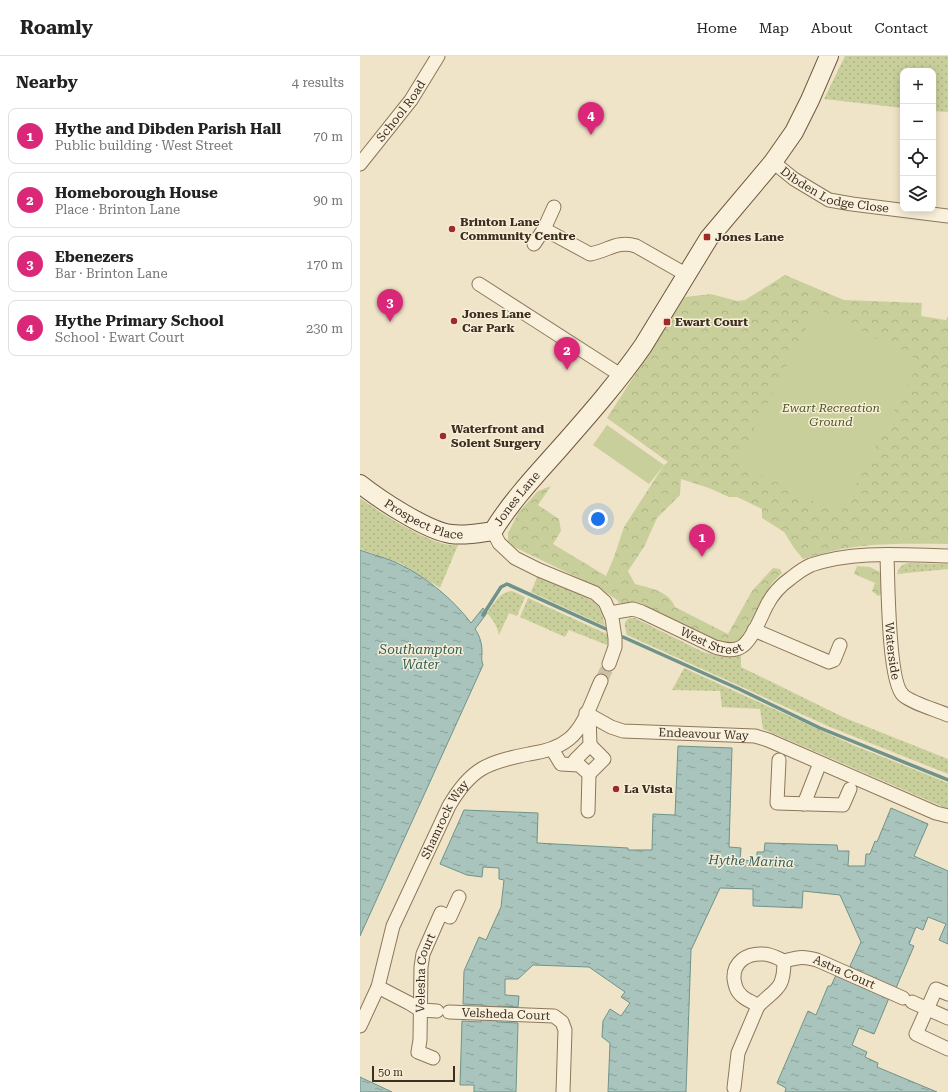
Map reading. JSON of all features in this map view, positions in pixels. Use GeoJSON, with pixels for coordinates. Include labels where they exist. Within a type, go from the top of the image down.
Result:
{"type":"FeatureCollection","features":[{"type":"Feature","properties":{"kind":"street","name":"School Road"},"geometry":{"type":"LineString","coordinates":[[360,164],[411,100],[438,56]]}},
{"type":"Feature","properties":{"kind":"street","name":"Jones Lane"},"geometry":{"type":"LineString","coordinates":[[493,531],[503,514],[622,376],[643,346],[709,238],[773,162],[794,132],[829,56]]}},
{"type":"Feature","properties":{"kind":"street","name":"Dibden Lodge Close"},"geometry":{"type":"LineString","coordinates":[[773,162],[794,179],[829,200],[948,216]]}},
{"type":"Feature","properties":{"kind":"street"},"geometry":{"type":"LineString","coordinates":[[534,244],[544,229],[554,207]]}},
{"type":"Feature","properties":{"kind":"street"},"geometry":{"type":"LineString","coordinates":[[544,229],[590,254],[598,253],[617,245],[627,243],[636,246],[687,276]]}},
{"type":"Feature","properties":{"kind":"street"},"geometry":{"type":"LineString","coordinates":[[479,284],[622,376]]}},
{"type":"Feature","properties":{"kind":"street","name":"Prospect Place"},"geometry":{"type":"LineString","coordinates":[[360,484],[386,502],[434,530],[450,534],[472,534],[493,531]]}},
{"type":"Feature","properties":{"kind":"street"},"geometry":{"type":"LineString","coordinates":[[493,531],[499,542],[516,558],[539,570],[595,593],[605,602],[610,613],[616,638],[615,647],[609,664]]}},
{"type":"Feature","properties":{"kind":"street","name":"West Street"},"geometry":{"type":"LineString","coordinates":[[610,613],[633,610],[642,612],[715,647],[726,650],[740,648],[745,645],[776,591],[790,578],[810,566],[858,556],[948,556]]}},
{"type":"Feature","properties":{"kind":"street","name":"Waterside"},"geometry":{"type":"LineString","coordinates":[[887,556],[890,624],[895,676],[898,687],[903,695],[910,699],[948,715]]}},
{"type":"Feature","properties":{"kind":"street"},"geometry":{"type":"LineString","coordinates":[[754,630],[829,662],[834,660],[840,644]]}},
{"type":"Feature","properties":{"kind":"street","name":"Shamrock Way"},"geometry":{"type":"LineString","coordinates":[[360,1026],[378,987],[393,926],[449,806],[458,791],[469,778],[487,765],[498,760],[552,749],[568,740],[588,714],[601,681]]}},
{"type":"Feature","properties":{"kind":"street"},"geometry":{"type":"LineString","coordinates":[[588,714],[590,745],[604,759],[589,774],[588,811]]}},
{"type":"Feature","properties":{"kind":"street","name":"Endeavour Way"},"geometry":{"type":"LineString","coordinates":[[588,714],[611,727],[623,731],[755,736],[768,740],[936,813],[948,816]]}},
{"type":"Feature","properties":{"kind":"street"},"geometry":{"type":"LineString","coordinates":[[589,774],[575,760],[590,745]]}},
{"type":"Feature","properties":{"kind":"street"},"geometry":{"type":"LineString","coordinates":[[552,749],[561,764],[579,765]]}},
{"type":"Feature","properties":{"kind":"street"},"geometry":{"type":"LineString","coordinates":[[779,760],[777,803],[842,805],[850,789]]}},
{"type":"Feature","properties":{"kind":"street"},"geometry":{"type":"LineString","coordinates":[[804,804],[820,763]]}},
{"type":"Feature","properties":{"kind":"street","name":"Velesha Court"},"geometry":{"type":"LineString","coordinates":[[433,1058],[418,1052],[420,1040],[421,967],[423,954],[442,913],[450,917],[459,897]]}},
{"type":"Feature","properties":{"kind":"street"},"geometry":{"type":"LineString","coordinates":[[734,1088],[738,1053],[758,1006],[772,995],[782,981],[784,974],[784,961],[774,956],[764,954],[748,956],[738,962],[734,974],[736,989],[741,995],[758,1006]]}},
{"type":"Feature","properties":{"kind":"street","name":"Astra Court"},"geometry":{"type":"LineString","coordinates":[[784,961],[804,956],[818,960],[927,1009]]}},
{"type":"Feature","properties":{"kind":"street","name":"Velsheda Court"},"geometry":{"type":"LineString","coordinates":[[378,987],[420,1010],[554,1016],[562,1022],[565,1030],[563,1092]]}},
{"type":"Feature","properties":{"kind":"street"},"geometry":{"type":"LineString","coordinates":[[948,994],[936,989],[916,1034],[948,1049]]}},
{"type":"Feature","properties":{"kind":"street"},"geometry":{"type":"LineString","coordinates":[[927,1009],[948,1018]]}},
{"type":"Feature","properties":{"kind":"green space"},"geometry":{"type":"Polygon","coordinates":[[[845,56],[948,56],[948,112],[936,111],[936,68],[900,68],[900,108],[824,99],[845,56]]]}},
{"type":"Feature","properties":{"kind":"green space","name":"Ewart Recreation Ground"},"geometry":{"type":"Polygon","coordinates":[[[785,275],[844,300],[922,303],[921,316],[946,320],[948,316],[948,544],[890,544],[862,546],[833,551],[803,559],[784,532],[762,518],[762,509],[737,497],[729,497],[709,488],[681,479],[680,495],[657,518],[644,547],[628,571],[635,584],[664,594],[675,607],[728,634],[752,591],[773,568],[780,569],[782,573],[772,583],[741,638],[733,644],[718,643],[632,603],[619,603],[599,588],[508,544],[508,533],[518,513],[538,491],[551,486],[538,505],[559,519],[561,531],[553,544],[606,576],[624,527],[664,465],[668,462],[607,418],[685,297],[711,294],[737,301],[745,300],[785,275]]]}},
{"type":"Feature","properties":{"kind":"green space"},"geometry":{"type":"Polygon","coordinates":[[[817,308],[920,361],[840,515],[737,462],[817,308]]]}},
{"type":"Feature","properties":{"kind":"green space"},"geometry":{"type":"Polygon","coordinates":[[[607,425],[664,465],[649,484],[593,445],[607,425]]]}},
{"type":"Feature","properties":{"kind":"green space"},"geometry":{"type":"Polygon","coordinates":[[[360,498],[393,520],[422,536],[448,545],[458,545],[440,588],[400,563],[360,549],[360,498]]]}},
{"type":"Feature","properties":{"kind":"green space"},"geometry":{"type":"Polygon","coordinates":[[[909,563],[948,564],[948,569],[897,574],[901,566],[909,563]]]}},
{"type":"Feature","properties":{"kind":"green space"},"geometry":{"type":"Polygon","coordinates":[[[857,566],[870,567],[880,572],[884,580],[882,594],[878,596],[872,591],[875,583],[854,574],[857,566]]]}},
{"type":"Feature","properties":{"kind":"green space"},"geometry":{"type":"Polygon","coordinates":[[[538,575],[579,593],[593,601],[600,610],[605,626],[531,592],[538,575]]]}},
{"type":"Feature","properties":{"kind":"green space"},"geometry":{"type":"Polygon","coordinates":[[[512,591],[525,597],[517,616],[509,613],[499,635],[497,628],[487,613],[500,596],[512,591]]]}},
{"type":"Feature","properties":{"kind":"green space"},"geometry":{"type":"Polygon","coordinates":[[[528,598],[607,634],[607,645],[569,630],[565,637],[520,617],[528,598]]]}},
{"type":"Feature","properties":{"kind":"green space"},"geometry":{"type":"Polygon","coordinates":[[[635,618],[706,653],[721,655],[741,651],[741,667],[845,718],[948,759],[948,774],[830,727],[627,635],[625,623],[627,619],[635,618]]]}},
{"type":"Feature","properties":{"kind":"green space"},"geometry":{"type":"Polygon","coordinates":[[[684,668],[853,745],[948,783],[948,809],[763,729],[760,709],[722,707],[720,691],[672,690],[684,668]]]}},
{"type":"Feature","properties":{"kind":"water","name":"Southampton Water"},"geometry":{"type":"Polygon","coordinates":[[[360,550],[386,558],[420,576],[448,598],[471,623],[483,608],[487,613],[475,629],[481,643],[483,665],[360,936],[360,550]]]}},
{"type":"Feature","properties":{"kind":"water","name":"Hythe Marina"},"geometry":{"type":"Polygon","coordinates":[[[678,746],[732,748],[729,847],[741,848],[740,860],[757,861],[757,852],[764,852],[765,843],[837,845],[838,851],[849,851],[848,866],[865,866],[866,854],[870,854],[875,841],[877,842],[891,808],[928,824],[914,856],[948,871],[948,944],[939,940],[946,924],[928,917],[923,930],[916,927],[909,944],[914,946],[896,988],[889,998],[874,1034],[859,1028],[852,1045],[867,1052],[865,1057],[878,1063],[877,1067],[937,1092],[785,1092],[786,1088],[777,1083],[808,1011],[816,1015],[828,986],[831,986],[836,975],[849,980],[854,969],[850,966],[861,942],[840,895],[803,891],[802,908],[753,906],[753,889],[720,888],[691,950],[686,1092],[608,1092],[610,1043],[602,1037],[603,1021],[610,1009],[621,1016],[630,1003],[621,997],[625,992],[589,967],[533,965],[518,979],[505,979],[505,995],[519,996],[518,1007],[498,1006],[497,1022],[518,1023],[516,1092],[474,1092],[474,1085],[460,1085],[462,1021],[481,1022],[482,1005],[463,1004],[464,971],[479,937],[486,940],[501,907],[504,880],[499,879],[499,868],[483,867],[482,877],[467,875],[440,864],[464,810],[538,813],[537,843],[628,848],[628,850],[652,850],[653,814],[675,815],[678,746]]]}},
{"type":"Feature","properties":{"kind":"water"},"geometry":{"type":"Polygon","coordinates":[[[360,1077],[392,1092],[360,1092],[360,1077]]]}},
{"type":"Feature","properties":{"kind":"waterway"},"geometry":{"type":"LineString","coordinates":[[483,615],[501,587],[507,584],[606,629]]}},
{"type":"Feature","properties":{"kind":"waterway"},"geometry":{"type":"LineString","coordinates":[[623,637],[739,689],[820,728],[948,780]]}},
{"type":"Feature","properties":{"kind":"tunnel"},"geometry":{"type":"LineString","coordinates":[[601,681],[609,664]]}},
{"type":"Feature","properties":{"kind":"place","name":"Hythe Primary School"},"geometry":{"type":"Point","coordinates":[591,135]}},
{"type":"Feature","properties":{"kind":"place","name":"Brinton Lane Community Centre"},"geometry":{"type":"Point","coordinates":[452,229]}},
{"type":"Feature","properties":{"kind":"place","name":"Jones Lane"},"geometry":{"type":"Point","coordinates":[707,237]}},
{"type":"Feature","properties":{"kind":"place","name":"Jones Lane Car Park"},"geometry":{"type":"Point","coordinates":[454,321]}},
{"type":"Feature","properties":{"kind":"place","name":"Ebenezers"},"geometry":{"type":"Point","coordinates":[390,322]}},
{"type":"Feature","properties":{"kind":"place","name":"Ewart Court"},"geometry":{"type":"Point","coordinates":[667,322]}},
{"type":"Feature","properties":{"kind":"place","name":"Homeborough House"},"geometry":{"type":"Point","coordinates":[567,370]}},
{"type":"Feature","properties":{"kind":"place","name":"Waterfront and Solent Surgery"},"geometry":{"type":"Point","coordinates":[443,436]}},
{"type":"Feature","properties":{"kind":"place","name":"Hythe and Dibden Parish Hall"},"geometry":{"type":"Point","coordinates":[702,557]}},
{"type":"Feature","properties":{"kind":"place","name":"La Vista"},"geometry":{"type":"Point","coordinates":[616,789]}}]}
